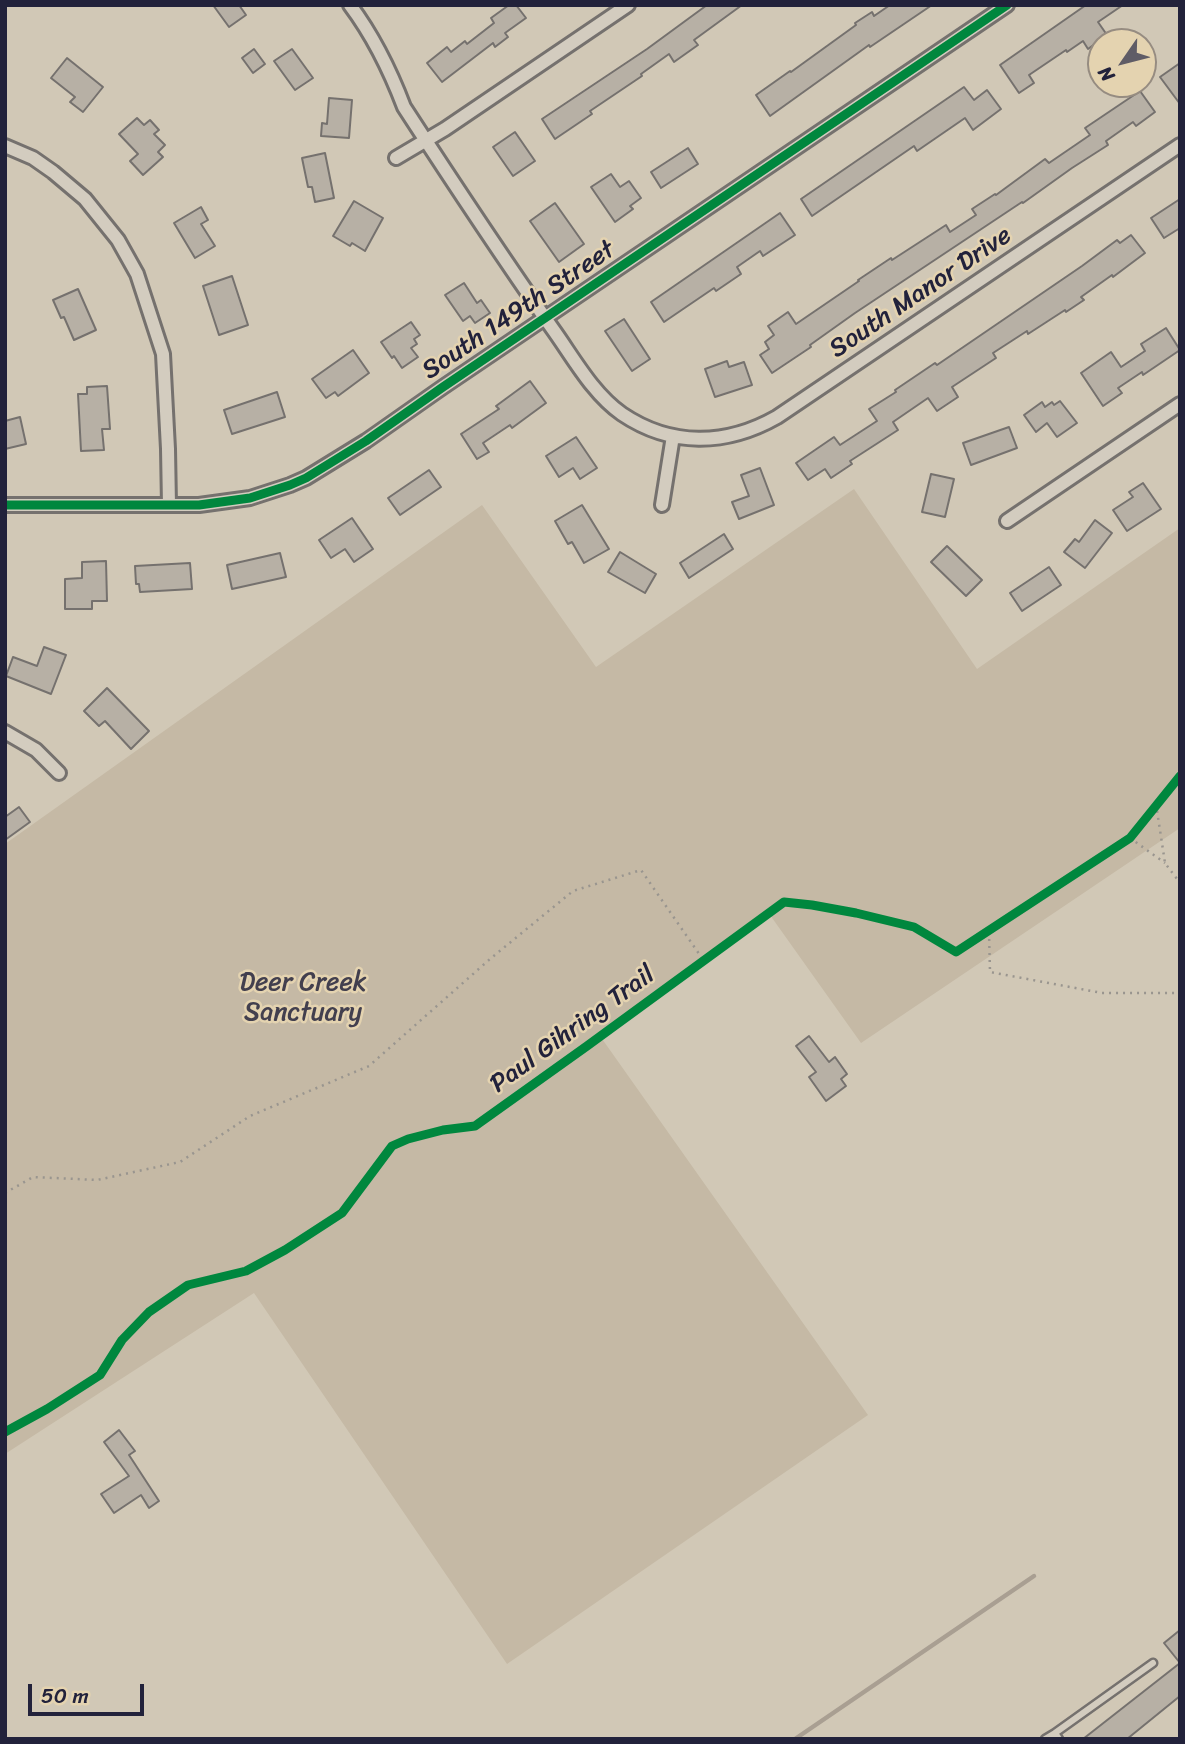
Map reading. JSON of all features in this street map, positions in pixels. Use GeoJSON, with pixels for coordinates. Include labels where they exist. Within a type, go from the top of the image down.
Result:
{"type":"FeatureCollection","features":[{"type":"Feature","properties":{"kind":"street","name":"South Manor Drive"},"geometry":{"type":"LineString","coordinates":[[350,5],[382,54],[404,107],[599,394],[610,405],[642,425],[659,433],[694,440],[714,439],[759,428],[1180,145]]}},
{"type":"Feature","properties":{"kind":"street"},"geometry":{"type":"LineString","coordinates":[[396,158],[445,129],[628,5]]}},
{"type":"Feature","properties":{"kind":"street","name":"South 149th Street"},"geometry":{"type":"LineString","coordinates":[[5,505],[199,505],[250,498],[306,478],[366,441],[1007,5]]}},
{"type":"Feature","properties":{"kind":"street"},"geometry":{"type":"LineString","coordinates":[[5,146],[33,158],[85,199],[118,240],[137,274],[163,354],[169,505]]}},
{"type":"Feature","properties":{"kind":"street"},"geometry":{"type":"LineString","coordinates":[[1007,521],[1180,404]]}},
{"type":"Feature","properties":{"kind":"street"},"geometry":{"type":"LineString","coordinates":[[662,505],[673,436]]}},
{"type":"Feature","properties":{"kind":"street"},"geometry":{"type":"LineString","coordinates":[[5,732],[36,750],[59,773]]}},
{"type":"Feature","properties":{"kind":"lane"},"geometry":{"type":"LineString","coordinates":[[1045,1739],[1057,1736],[1153,1664]]}},
{"type":"Feature","properties":{"kind":"path"},"geometry":{"type":"LineString","coordinates":[[1150,812],[1164,794]]}},
{"type":"Feature","properties":{"kind":"path"},"geometry":{"type":"LineString","coordinates":[[1156,804],[1165,863]]}},
{"type":"Feature","properties":{"kind":"path"},"geometry":{"type":"LineString","coordinates":[[1119,845],[1137,830]]}},
{"type":"Feature","properties":{"kind":"path"},"geometry":{"type":"LineString","coordinates":[[1130,838],[1165,863],[1180,883]]}},
{"type":"Feature","properties":{"kind":"path"},"geometry":{"type":"LineString","coordinates":[[5,1193],[33,1178],[97,1180],[180,1162],[250,1116],[369,1066],[490,959],[573,891],[641,870],[704,961]]}},
{"type":"Feature","properties":{"kind":"path"},"geometry":{"type":"LineString","coordinates":[[978,938],[998,926]]}},
{"type":"Feature","properties":{"kind":"path"},"geometry":{"type":"LineString","coordinates":[[989,932],[990,972],[1102,993],[1180,993]]}},
{"type":"Feature","properties":{"kind":"green space","name":"Deer Creek Sanctuary"},"geometry":{"type":"Polygon","coordinates":[[[854,489],[977,669],[1180,528],[1180,828],[861,1043],[770,915],[600,1036],[868,1415],[507,1664],[254,1293],[5,1454],[5,844],[482,505],[596,667],[854,489]]]}},
{"type":"Feature","properties":{"kind":"building"},"geometry":{"type":"Polygon","coordinates":[[[213,5],[239,5],[246,15],[229,27],[213,5]]]}},
{"type":"Feature","properties":{"kind":"building"},"geometry":{"type":"Polygon","coordinates":[[[509,5],[516,5],[526,18],[505,33],[508,37],[495,47],[493,43],[442,82],[427,63],[447,47],[451,52],[465,41],[467,44],[494,23],[491,18],[509,5]]]}},
{"type":"Feature","properties":{"kind":"building"},"geometry":{"type":"Polygon","coordinates":[[[707,5],[742,5],[694,40],[698,45],[674,62],[669,54],[555,139],[542,119],[707,5]]]}},
{"type":"Feature","properties":{"kind":"building"},"geometry":{"type":"Polygon","coordinates":[[[890,5],[932,5],[870,47],[869,45],[770,116],[756,95],[856,25],[855,23],[872,12],[874,16],[890,5]]]}},
{"type":"Feature","properties":{"kind":"building"},"geometry":{"type":"Polygon","coordinates":[[[1086,5],[1123,5],[1098,22],[1102,28],[1087,28],[1087,47],[1083,41],[1067,52],[1066,50],[1029,75],[1034,83],[1019,93],[1000,65],[1086,5]]]}},
{"type":"Feature","properties":{"kind":"building"},"geometry":{"type":"Polygon","coordinates":[[[254,49],[265,64],[253,73],[242,58],[254,49]]]}},
{"type":"Feature","properties":{"kind":"building"},"geometry":{"type":"Polygon","coordinates":[[[292,49],[313,78],[295,90],[274,61],[292,49]]]}},
{"type":"Feature","properties":{"kind":"building"},"geometry":{"type":"Polygon","coordinates":[[[67,58],[103,87],[83,112],[70,102],[75,97],[51,78],[67,58]]]}},
{"type":"Feature","properties":{"kind":"building"},"geometry":{"type":"Polygon","coordinates":[[[1180,63],[1180,104],[1160,77],[1180,63]]]}},
{"type":"Feature","properties":{"kind":"building"},"geometry":{"type":"Polygon","coordinates":[[[964,87],[974,100],[987,90],[1001,109],[973,130],[965,118],[917,151],[914,146],[812,216],[801,199],[964,87]]]}},
{"type":"Feature","properties":{"kind":"building"},"geometry":{"type":"Polygon","coordinates":[[[329,98],[352,100],[349,138],[321,136],[322,123],[327,124],[329,98]]]}},
{"type":"Feature","properties":{"kind":"building"},"geometry":{"type":"Polygon","coordinates":[[[1130,98],[1145,98],[1155,112],[1136,126],[1133,122],[1106,141],[1108,145],[855,313],[772,373],[760,355],[769,349],[765,342],[774,335],[768,326],[788,312],[796,324],[891,258],[892,260],[946,225],[950,232],[976,215],[972,209],[1045,159],[1049,163],[1090,135],[1085,128],[1130,98]]]}},
{"type":"Feature","properties":{"kind":"building"},"geometry":{"type":"Polygon","coordinates":[[[137,118],[144,125],[150,120],[159,130],[154,134],[165,145],[158,152],[163,157],[143,175],[130,161],[138,154],[119,134],[137,118]]]}},
{"type":"Feature","properties":{"kind":"building"},"geometry":{"type":"Polygon","coordinates":[[[515,132],[535,161],[513,176],[493,147],[515,132]]]}},
{"type":"Feature","properties":{"kind":"building"},"geometry":{"type":"Polygon","coordinates":[[[688,148],[698,164],[661,188],[651,172],[688,148]]]}},
{"type":"Feature","properties":{"kind":"building"},"geometry":{"type":"Polygon","coordinates":[[[325,153],[334,198],[315,202],[312,187],[308,187],[302,158],[325,153]]]}},
{"type":"Feature","properties":{"kind":"building"},"geometry":{"type":"Polygon","coordinates":[[[611,174],[620,187],[629,181],[641,198],[630,206],[633,209],[615,222],[591,187],[611,174]]]}},
{"type":"Feature","properties":{"kind":"building"},"geometry":{"type":"Polygon","coordinates":[[[1180,199],[1180,228],[1164,238],[1151,218],[1180,199]]]}},
{"type":"Feature","properties":{"kind":"building"},"geometry":{"type":"Polygon","coordinates":[[[354,201],[383,218],[365,251],[333,236],[354,201]]]}},
{"type":"Feature","properties":{"kind":"building"},"geometry":{"type":"Polygon","coordinates":[[[555,203],[584,244],[559,262],[530,221],[555,203]]]}},
{"type":"Feature","properties":{"kind":"building"},"geometry":{"type":"Polygon","coordinates":[[[201,207],[208,220],[201,224],[215,246],[195,258],[174,223],[201,207]]]}},
{"type":"Feature","properties":{"kind":"building"},"geometry":{"type":"Polygon","coordinates":[[[780,213],[795,235],[763,256],[760,251],[737,267],[741,274],[716,291],[714,288],[664,322],[651,302],[780,213]]]}},
{"type":"Feature","properties":{"kind":"building"},"geometry":{"type":"Polygon","coordinates":[[[1131,235],[1145,253],[1081,297],[1084,300],[1066,312],[1065,310],[1028,334],[1027,331],[993,353],[996,358],[952,387],[958,397],[937,411],[928,398],[893,422],[898,430],[850,461],[852,464],[831,478],[825,469],[808,480],[796,463],[834,437],[840,445],[877,421],[869,409],[1117,240],[1120,243],[1131,235]]]}},
{"type":"Feature","properties":{"kind":"building"},"geometry":{"type":"Polygon","coordinates":[[[232,276],[248,325],[219,335],[203,286],[232,276]]]}},
{"type":"Feature","properties":{"kind":"building"},"geometry":{"type":"Polygon","coordinates":[[[464,283],[477,303],[481,300],[490,313],[475,323],[470,316],[463,321],[445,295],[464,283]]]}},
{"type":"Feature","properties":{"kind":"building"},"geometry":{"type":"Polygon","coordinates":[[[78,289],[96,330],[74,340],[53,300],[78,289]]]}},
{"type":"Feature","properties":{"kind":"building"},"geometry":{"type":"Polygon","coordinates":[[[624,319],[650,359],[632,371],[605,331],[624,319]]]}},
{"type":"Feature","properties":{"kind":"building"},"geometry":{"type":"Polygon","coordinates":[[[411,322],[420,335],[414,339],[417,344],[411,348],[418,357],[402,368],[381,342],[411,322]]]}},
{"type":"Feature","properties":{"kind":"building"},"geometry":{"type":"Polygon","coordinates":[[[1166,328],[1180,350],[1118,388],[1122,393],[1103,406],[1081,373],[1111,352],[1121,367],[1145,351],[1141,344],[1166,328]]]}},
{"type":"Feature","properties":{"kind":"building"},"geometry":{"type":"Polygon","coordinates":[[[353,350],[369,373],[338,396],[335,392],[326,398],[312,379],[353,350]]]}},
{"type":"Feature","properties":{"kind":"building"},"geometry":{"type":"Polygon","coordinates":[[[727,361],[729,367],[744,362],[752,385],[715,397],[705,369],[727,361]]]}},
{"type":"Feature","properties":{"kind":"building"},"geometry":{"type":"Polygon","coordinates":[[[530,381],[546,403],[512,428],[510,425],[483,443],[489,452],[477,459],[461,434],[499,409],[496,406],[530,381]]]}},
{"type":"Feature","properties":{"kind":"building"},"geometry":{"type":"Polygon","coordinates":[[[107,386],[110,429],[102,429],[104,450],[81,451],[78,394],[87,394],[87,387],[107,386]]]}},
{"type":"Feature","properties":{"kind":"building"},"geometry":{"type":"Polygon","coordinates":[[[277,392],[285,417],[232,434],[224,410],[277,392]]]}},
{"type":"Feature","properties":{"kind":"building"},"geometry":{"type":"Polygon","coordinates":[[[1060,401],[1077,423],[1057,437],[1047,423],[1036,432],[1024,415],[1042,402],[1045,407],[1060,401]]]}},
{"type":"Feature","properties":{"kind":"building"},"geometry":{"type":"Polygon","coordinates":[[[20,417],[26,444],[5,449],[5,421],[20,417]]]}},
{"type":"Feature","properties":{"kind":"building"},"geometry":{"type":"Polygon","coordinates":[[[1009,427],[1017,448],[971,465],[963,443],[1009,427]]]}},
{"type":"Feature","properties":{"kind":"building"},"geometry":{"type":"Polygon","coordinates":[[[576,437],[597,468],[580,479],[573,468],[559,477],[546,456],[576,437]]]}},
{"type":"Feature","properties":{"kind":"building"},"geometry":{"type":"Polygon","coordinates":[[[760,468],[774,505],[739,519],[732,502],[749,496],[741,475],[760,468]]]}},
{"type":"Feature","properties":{"kind":"building"},"geometry":{"type":"Polygon","coordinates":[[[429,470],[441,487],[400,515],[388,498],[429,470]]]}},
{"type":"Feature","properties":{"kind":"building"},"geometry":{"type":"Polygon","coordinates":[[[931,474],[954,479],[945,517],[922,512],[931,474]]]}},
{"type":"Feature","properties":{"kind":"building"},"geometry":{"type":"Polygon","coordinates":[[[1143,483],[1161,509],[1127,531],[1113,510],[1133,497],[1129,492],[1143,483]]]}},
{"type":"Feature","properties":{"kind":"building"},"geometry":{"type":"Polygon","coordinates":[[[582,505],[609,549],[584,563],[572,542],[568,544],[555,521],[582,505]]]}},
{"type":"Feature","properties":{"kind":"building"},"geometry":{"type":"Polygon","coordinates":[[[352,518],[373,549],[354,562],[345,549],[331,558],[319,540],[352,518]]]}},
{"type":"Feature","properties":{"kind":"building"},"geometry":{"type":"Polygon","coordinates":[[[1095,520],[1112,533],[1085,568],[1064,552],[1075,539],[1079,542],[1095,520]]]}},
{"type":"Feature","properties":{"kind":"building"},"geometry":{"type":"Polygon","coordinates":[[[724,534],[733,549],[689,578],[680,563],[724,534]]]}},
{"type":"Feature","properties":{"kind":"building"},"geometry":{"type":"Polygon","coordinates":[[[947,546],[982,580],[966,596],[931,562],[947,546]]]}},
{"type":"Feature","properties":{"kind":"building"},"geometry":{"type":"Polygon","coordinates":[[[620,552],[656,574],[645,593],[608,572],[620,552]]]}},
{"type":"Feature","properties":{"kind":"building"},"geometry":{"type":"Polygon","coordinates":[[[280,553],[286,577],[232,589],[227,565],[280,553]]]}},
{"type":"Feature","properties":{"kind":"building"},"geometry":{"type":"Polygon","coordinates":[[[106,561],[107,601],[92,601],[92,609],[65,609],[65,579],[82,578],[82,562],[106,561]]]}},
{"type":"Feature","properties":{"kind":"building"},"geometry":{"type":"Polygon","coordinates":[[[190,563],[192,589],[140,592],[139,584],[136,584],[135,566],[190,563]]]}},
{"type":"Feature","properties":{"kind":"building"},"geometry":{"type":"Polygon","coordinates":[[[1049,567],[1061,585],[1022,611],[1010,593],[1049,567]]]}},
{"type":"Feature","properties":{"kind":"building"},"geometry":{"type":"Polygon","coordinates":[[[44,647],[66,655],[51,694],[6,676],[13,657],[37,666],[44,647]]]}},
{"type":"Feature","properties":{"kind":"building"},"geometry":{"type":"Polygon","coordinates":[[[107,688],[149,731],[131,749],[105,721],[99,726],[84,711],[107,688]]]}},
{"type":"Feature","properties":{"kind":"building"},"geometry":{"type":"Polygon","coordinates":[[[19,807],[30,822],[5,840],[5,817],[19,807]]]}},
{"type":"Feature","properties":{"kind":"building"},"geometry":{"type":"Polygon","coordinates":[[[809,1036],[829,1062],[835,1057],[847,1074],[841,1079],[846,1086],[826,1101],[809,1077],[816,1072],[796,1046],[809,1036]]]}},
{"type":"Feature","properties":{"kind":"building"},"geometry":{"type":"Polygon","coordinates":[[[119,1430],[135,1451],[129,1455],[159,1501],[149,1508],[141,1495],[114,1513],[101,1494],[129,1476],[104,1442],[119,1430]]]}},
{"type":"Feature","properties":{"kind":"building"},"geometry":{"type":"Polygon","coordinates":[[[1180,1630],[1180,1663],[1164,1643],[1180,1630]]]}},
{"type":"Feature","properties":{"kind":"building"},"geometry":{"type":"Polygon","coordinates":[[[1180,1663],[1180,1696],[1127,1739],[1083,1739],[1180,1663]]]}},
{"type":"Feature","properties":{"kind":"waterway"},"geometry":{"type":"LineString","coordinates":[[795,1739],[1034,1576]]}},
{"type":"Feature","properties":{"kind":"cycle path"},"geometry":{"type":"LineString","coordinates":[[5,505],[199,505],[250,498],[306,478],[366,441],[1007,5]]}},
{"type":"Feature","properties":{"kind":"cycle path","name":"Paul Gihring Trail"},"geometry":{"type":"LineString","coordinates":[[5,1432],[100,1375],[122,1340],[149,1312],[188,1285],[246,1271],[285,1250],[342,1213],[392,1146],[443,1130],[475,1126],[784,902],[856,913],[914,927],[956,952],[1130,838],[1180,776]]}}]}
